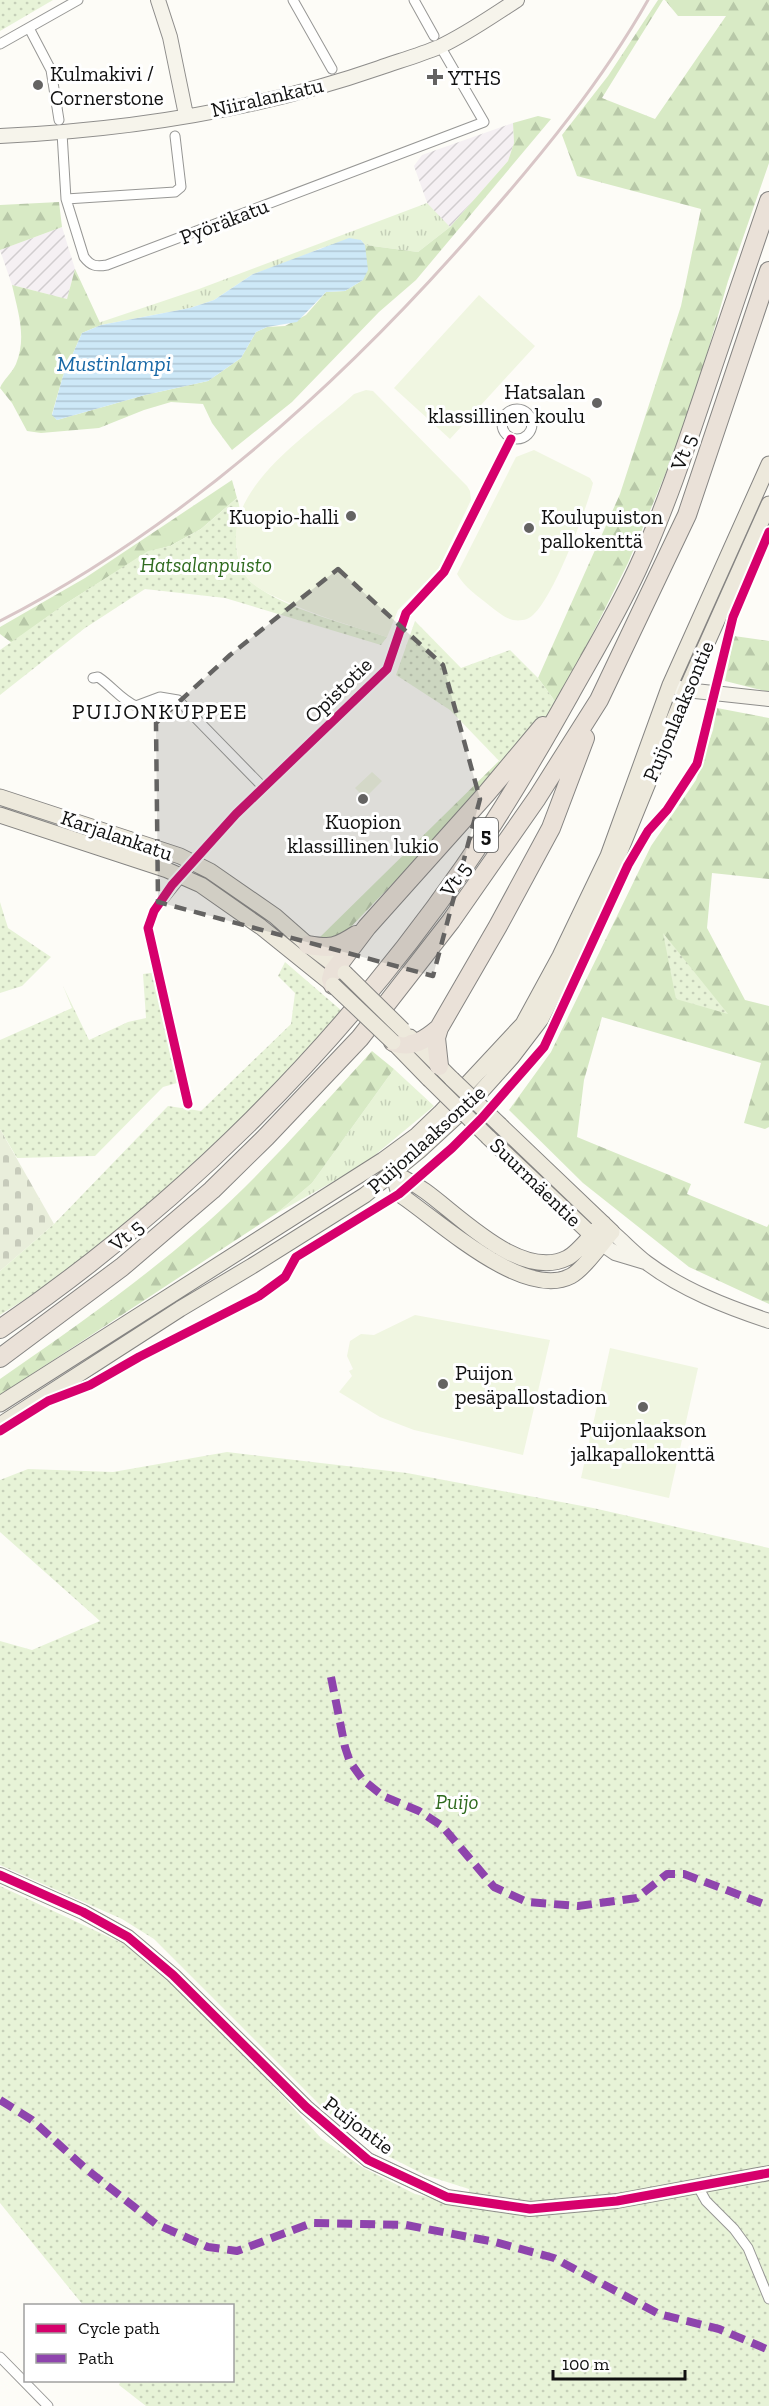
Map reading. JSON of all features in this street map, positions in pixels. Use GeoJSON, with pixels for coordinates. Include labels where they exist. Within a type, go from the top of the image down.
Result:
{"type":"FeatureCollection","features":[{"type":"Feature","properties":{"kind":"highway","name":"Vt 5"},"geometry":{"type":"LineString","coordinates":[[0,1329],[82,1271],[157,1209],[230,1142],[340,1028],[424,923],[465,867],[531,764],[603,637],[637,570],[693,427],[769,201]]}},
{"type":"Feature","properties":{"kind":"highway","name":"Vt 5"},"geometry":{"type":"LineString","coordinates":[[0,1358],[122,1267],[212,1190],[322,1080],[360,1038],[451,921],[530,808],[598,700],[687,515],[769,271]]}},
{"type":"Feature","properties":{"kind":"highway"},"geometry":{"type":"LineString","coordinates":[[338,975],[367,927],[486,794],[571,692]]}},
{"type":"Feature","properties":{"kind":"highway"},"geometry":{"type":"LineString","coordinates":[[434,1073],[436,1038],[439,1028],[551,828],[598,700]]}},
{"type":"Feature","properties":{"kind":"highway"},"geometry":{"type":"LineString","coordinates":[[308,945],[326,948],[339,946],[367,927]]}},
{"type":"Feature","properties":{"kind":"highway"},"geometry":{"type":"LineString","coordinates":[[398,1036],[400,1045],[417,1044],[439,1028]]}},
{"type":"Feature","properties":{"kind":"main road","name":"Puijonlaaksontie"},"geometry":{"type":"LineString","coordinates":[[0,1425],[180,1309],[365,1195],[417,1135],[515,1032],[528,1014],[561,956],[608,856],[670,684],[769,464]]}},
{"type":"Feature","properties":{"kind":"main road","name":"Puijonlaaksontie"},"geometry":{"type":"LineString","coordinates":[[0,1404],[389,1167],[419,1151],[469,1105],[512,1058],[541,1019],[596,910],[686,690],[769,504]]}},
{"type":"Feature","properties":{"kind":"main road","name":"Karjalankatu"},"geometry":{"type":"LineString","coordinates":[[0,797],[180,856],[210,871],[275,916],[338,975]]}},
{"type":"Feature","properties":{"kind":"main road","name":"Karjalankatu"},"geometry":{"type":"LineString","coordinates":[[0,815],[181,876],[201,885],[261,927],[338,975]]}},
{"type":"Feature","properties":{"kind":"main road","name":"Suurmäentie"},"geometry":{"type":"LineString","coordinates":[[338,975],[434,1073],[489,1137],[602,1233]]}},
{"type":"Feature","properties":{"kind":"main road","name":"Suurmäentie"},"geometry":{"type":"LineString","coordinates":[[417,1044],[434,1073],[452,1079],[500,1125],[602,1233]]}},
{"type":"Feature","properties":{"kind":"main road"},"geometry":{"type":"LineString","coordinates":[[419,1151],[418,1170],[426,1191]]}},
{"type":"Feature","properties":{"kind":"main road"},"geometry":{"type":"LineString","coordinates":[[389,1167],[426,1191],[483,1238],[533,1263],[552,1264],[570,1257],[602,1233]]}},
{"type":"Feature","properties":{"kind":"main road"},"geometry":{"type":"LineString","coordinates":[[389,1167],[399,1194],[498,1264],[529,1278],[557,1281],[573,1275],[602,1233]]}},
{"type":"Feature","properties":{"kind":"main road"},"geometry":{"type":"LineString","coordinates":[[365,1195],[399,1194]]}},
{"type":"Feature","properties":{"kind":"street"},"geometry":{"type":"LineString","coordinates":[[0,44],[78,0]]}},
{"type":"Feature","properties":{"kind":"street"},"geometry":{"type":"LineString","coordinates":[[159,0],[172,45],[186,115]]}},
{"type":"Feature","properties":{"kind":"street"},"geometry":{"type":"LineString","coordinates":[[293,0],[332,69]]}},
{"type":"Feature","properties":{"kind":"street"},"geometry":{"type":"LineString","coordinates":[[414,0],[437,41]]}},
{"type":"Feature","properties":{"kind":"street","name":"Niiralankatu"},"geometry":{"type":"LineString","coordinates":[[0,136],[61,126],[109,128],[299,92],[357,76],[437,41],[518,0]]}},
{"type":"Feature","properties":{"kind":"street","name":"Pyöräkatu"},"geometry":{"type":"LineString","coordinates":[[29,28],[51,70],[61,126],[66,199],[84,256],[90,264],[95,266],[107,265],[484,122],[437,41]]}},
{"type":"Feature","properties":{"kind":"street"},"geometry":{"type":"LineString","coordinates":[[66,199],[175,192],[181,187],[175,136]]}},
{"type":"Feature","properties":{"kind":"street","name":"Opistotie"},"geometry":{"type":"LineString","coordinates":[[188,1104],[148,928],[154,911],[236,813],[387,669],[406,613],[444,572],[511,439]]}},
{"type":"Feature","properties":{"kind":"street"},"geometry":{"type":"LineString","coordinates":[[93,678],[98,677],[106,682],[127,702],[136,706],[160,697],[177,700],[263,787]]}},
{"type":"Feature","properties":{"kind":"street"},"geometry":{"type":"LineString","coordinates":[[670,684],[686,690],[769,699]]}},
{"type":"Feature","properties":{"kind":"street","name":"Suurmäentie"},"geometry":{"type":"LineString","coordinates":[[602,1233],[615,1253],[647,1263],[707,1298],[769,1321]]}},
{"type":"Feature","properties":{"kind":"street","name":"Puijontie"},"geometry":{"type":"LineString","coordinates":[[0,1875],[83,1912],[128,1937],[172,1975],[306,2107],[368,2160],[447,2197],[530,2209],[617,2201],[769,2173]]}},
{"type":"Feature","properties":{"kind":"street"},"geometry":{"type":"LineString","coordinates":[[697,2185],[706,2201],[734,2229],[748,2248],[769,2300]]}},
{"type":"Feature","properties":{"kind":"street"},"geometry":{"type":"LineString","coordinates":[[0,2357],[24,2382]]}},
{"type":"Feature","properties":{"kind":"street"},"geometry":{"type":"LineString","coordinates":[[24,2382],[48,2406]]}},
{"type":"Feature","properties":{"kind":"highlighted area"},"geometry":{"type":"Polygon","coordinates":[[[338,569],[443,665],[480,799],[433,976],[158,902],[156,723],[230,655],[338,569]]]}},
{"type":"Feature","properties":{"kind":"shaded area"},"geometry":{"type":"Polygon","coordinates":[[[513,123],[514,143],[508,161],[450,227],[429,208],[414,166],[422,155],[513,123]]]}},
{"type":"Feature","properties":{"kind":"shaded area"},"geometry":{"type":"Polygon","coordinates":[[[62,227],[75,269],[67,299],[12,285],[0,250],[62,227]]]}},
{"type":"Feature","properties":{"kind":"green space"},"geometry":{"type":"Polygon","coordinates":[[[0,0],[53,0],[0,31],[0,0]]]}},
{"type":"Feature","properties":{"kind":"green space"},"geometry":{"type":"Polygon","coordinates":[[[658,0],[663,0],[602,98],[655,119],[726,16],[678,16],[665,0],[769,0],[769,163],[728,281],[688,420],[628,563],[557,704],[538,678],[620,494],[681,306],[701,209],[577,176],[562,135],[608,76],[658,0]]]}},
{"type":"Feature","properties":{"kind":"green space"},"geometry":{"type":"Polygon","coordinates":[[[538,116],[551,119],[416,280],[379,312],[292,402],[232,450],[212,423],[203,404],[171,402],[99,428],[41,433],[27,431],[12,403],[0,388],[16,364],[21,344],[19,315],[12,285],[67,299],[75,269],[101,325],[82,333],[63,376],[52,414],[57,420],[145,395],[208,381],[241,358],[256,332],[267,327],[285,326],[306,315],[326,292],[345,291],[363,280],[365,245],[418,252],[450,227],[508,161],[514,143],[513,123],[538,116]]]}},
{"type":"Feature","properties":{"kind":"green space"},"geometry":{"type":"Polygon","coordinates":[[[59,202],[62,227],[0,250],[0,205],[59,202]]]}},
{"type":"Feature","properties":{"kind":"green space"},"geometry":{"type":"Polygon","coordinates":[[[427,203],[450,227],[418,252],[365,245],[361,240],[321,248],[253,274],[214,300],[190,308],[101,325],[98,323],[199,289],[427,203]]]}},
{"type":"Feature","properties":{"kind":"green space"},"geometry":{"type":"Polygon","coordinates":[[[479,295],[535,346],[450,439],[394,388],[479,295]]]}},
{"type":"Feature","properties":{"kind":"green space","name":"Kuopio-halli"},"geometry":{"type":"Polygon","coordinates":[[[366,390],[373,391],[467,486],[471,500],[438,570],[398,610],[387,637],[293,605],[264,591],[247,577],[238,559],[237,551],[237,527],[244,504],[257,483],[296,443],[354,394],[366,390]]]}},
{"type":"Feature","properties":{"kind":"green space","name":"Koulupuiston pallokenttä"},"geometry":{"type":"Polygon","coordinates":[[[534,450],[590,478],[593,483],[566,558],[546,598],[536,612],[527,619],[516,620],[507,618],[490,606],[468,588],[457,574],[516,457],[534,450]]]}},
{"type":"Feature","properties":{"kind":"green space"},"geometry":{"type":"Polygon","coordinates":[[[232,480],[237,498],[201,529],[170,546],[148,552],[65,604],[12,643],[0,634],[0,627],[85,578],[232,480]]]}},
{"type":"Feature","properties":{"kind":"green space","name":"Hatsalanpuisto"},"geometry":{"type":"Polygon","coordinates":[[[237,498],[240,512],[236,542],[238,557],[250,581],[263,591],[297,607],[387,637],[381,645],[225,598],[145,589],[85,628],[0,695],[0,650],[65,604],[148,551],[170,546],[201,529],[237,498]]]}},
{"type":"Feature","properties":{"kind":"green space"},"geometry":{"type":"Polygon","coordinates":[[[415,621],[461,668],[510,650],[538,678],[557,704],[505,767],[450,710],[396,675],[415,621]]]}},
{"type":"Feature","properties":{"kind":"green space"},"geometry":{"type":"Polygon","coordinates":[[[734,636],[769,641],[769,692],[725,681],[734,636]]]}},
{"type":"Feature","properties":{"kind":"green space"},"geometry":{"type":"Polygon","coordinates":[[[717,708],[769,718],[769,879],[712,873],[707,928],[745,1000],[769,1006],[769,1127],[765,1129],[744,1123],[761,1063],[602,1017],[584,1080],[577,1137],[691,1184],[687,1194],[767,1227],[769,1224],[769,1304],[689,1267],[583,1183],[509,1110],[551,1052],[651,846],[696,780],[713,730],[717,708]]]}},
{"type":"Feature","properties":{"kind":"green space"},"geometry":{"type":"Polygon","coordinates":[[[499,761],[505,767],[344,934],[333,940],[319,938],[499,761]]]}},
{"type":"Feature","properties":{"kind":"green space"},"geometry":{"type":"Polygon","coordinates":[[[372,772],[382,781],[365,798],[355,788],[372,772]]]}},
{"type":"Feature","properties":{"kind":"green space"},"geometry":{"type":"Polygon","coordinates":[[[0,902],[8,928],[51,957],[22,986],[0,993],[0,902]]]}},
{"type":"Feature","properties":{"kind":"green space"},"geometry":{"type":"Polygon","coordinates":[[[663,933],[728,1014],[676,999],[663,933]]]}},
{"type":"Feature","properties":{"kind":"green space"},"geometry":{"type":"Polygon","coordinates":[[[285,962],[342,1011],[252,1108],[92,1257],[0,1315],[0,1271],[54,1224],[168,1106],[201,1111],[291,1024],[295,993],[278,976],[285,962]]]}},
{"type":"Feature","properties":{"kind":"green space"},"geometry":{"type":"Polygon","coordinates":[[[158,972],[184,1081],[163,1087],[95,1156],[17,1158],[0,1129],[0,1040],[72,1008],[63,986],[89,1040],[128,1022],[146,1018],[143,974],[158,972]]]}},
{"type":"Feature","properties":{"kind":"green space"},"geometry":{"type":"Polygon","coordinates":[[[372,1051],[394,1069],[312,1183],[277,1213],[0,1395],[0,1379],[157,1265],[216,1214],[277,1154],[372,1051]]]}},
{"type":"Feature","properties":{"kind":"green space"},"geometry":{"type":"Polygon","coordinates":[[[394,1069],[434,1106],[363,1165],[277,1213],[312,1183],[394,1069]]]}},
{"type":"Feature","properties":{"kind":"green space"},"geometry":{"type":"Polygon","coordinates":[[[0,1129],[54,1224],[0,1271],[0,1129]]]}},
{"type":"Feature","properties":{"kind":"green space","name":"Puijon pesäpallostadion"},"geometry":{"type":"Polygon","coordinates":[[[415,1315],[550,1340],[523,1455],[414,1430],[380,1417],[339,1392],[352,1376],[349,1371],[353,1369],[347,1356],[350,1341],[361,1334],[374,1335],[415,1315]]]}},
{"type":"Feature","properties":{"kind":"green space","name":"Puijonlaakson jalkapallokenttä"},"geometry":{"type":"Polygon","coordinates":[[[610,1348],[698,1368],[669,1498],[581,1478],[610,1348]]]}},
{"type":"Feature","properties":{"kind":"green space","name":"Puijo"},"geometry":{"type":"Polygon","coordinates":[[[227,1452],[407,1473],[593,1508],[769,1548],[769,2406],[146,2406],[119,2385],[120,2382],[234,2382],[234,2304],[82,2304],[0,2203],[0,1886],[126,1945],[175,1987],[263,2075],[321,2138],[362,2167],[415,2194],[468,2207],[469,2189],[425,2175],[372,2148],[321,2106],[154,1939],[122,1919],[0,1865],[0,1641],[32,1650],[100,1621],[0,1532],[0,1480],[28,1469],[113,1472],[227,1452]]]}},
{"type":"Feature","properties":{"kind":"water","name":"Mustinlampi"},"geometry":{"type":"Polygon","coordinates":[[[349,238],[361,240],[365,245],[368,270],[363,280],[345,291],[326,292],[297,322],[267,327],[256,332],[241,358],[208,381],[145,395],[57,420],[52,415],[63,376],[82,333],[101,325],[190,308],[214,300],[253,274],[349,238]]]}},
{"type":"Feature","properties":{"kind":"railway"},"geometry":{"type":"LineString","coordinates":[[0,621],[68,583],[134,541],[197,495],[258,446],[373,340],[427,284],[525,173],[591,89],[648,0]]}},
{"type":"Feature","properties":{"kind":"marked path"},"geometry":{"type":"LineString","coordinates":[[331,1677],[345,1747],[350,1762],[363,1780],[383,1796],[419,1811],[442,1826],[494,1887],[527,1902],[578,1906],[637,1898],[667,1874],[684,1874],[769,1906]]}},
{"type":"Feature","properties":{"kind":"marked path"},"geometry":{"type":"LineString","coordinates":[[0,2100],[32,2120],[86,2169],[156,2224],[208,2247],[237,2251],[312,2223],[406,2225],[495,2242],[554,2258],[659,2314],[719,2329],[769,2350]]}},
{"type":"Feature","properties":{"kind":"cycle path"},"geometry":{"type":"LineString","coordinates":[[188,1104],[148,928],[154,911],[172,885],[236,814],[387,669],[406,613],[444,572],[511,439]]}},
{"type":"Feature","properties":{"kind":"cycle path"},"geometry":{"type":"LineString","coordinates":[[0,1431],[48,1401],[90,1385],[139,1357],[259,1296],[285,1277],[296,1257],[399,1194],[452,1148],[482,1118],[544,1047],[628,865],[648,831],[667,810],[697,764],[733,617],[769,532]]}},
{"type":"Feature","properties":{"kind":"cycle path"},"geometry":{"type":"LineString","coordinates":[[0,1875],[83,1912],[128,1937],[173,1975],[306,2107],[368,2160],[447,2197],[530,2209],[617,2201],[769,2173]]}},
{"type":"Feature","properties":{"kind":"place","name":"YTHS"},"geometry":{"type":"Point","coordinates":[435,77]}},
{"type":"Feature","properties":{"kind":"place","name":"Kulmakivi / Cornerstone"},"geometry":{"type":"Point","coordinates":[38,85]}},
{"type":"Feature","properties":{"kind":"place","name":"Hatsalan klassillinen koulu"},"geometry":{"type":"Point","coordinates":[597,403]}},
{"type":"Feature","properties":{"kind":"place","name":"Kuopio-halli"},"geometry":{"type":"Point","coordinates":[351,516]}},
{"type":"Feature","properties":{"kind":"place","name":"Koulupuiston pallokenttä"},"geometry":{"type":"Point","coordinates":[529,528]}},
{"type":"Feature","properties":{"kind":"place","name":"Kuopion klassillinen lukio"},"geometry":{"type":"Point","coordinates":[363,799]}},
{"type":"Feature","properties":{"kind":"place","name":"Puijon pesäpallostadion"},"geometry":{"type":"Point","coordinates":[443,1384]}},
{"type":"Feature","properties":{"kind":"place","name":"Puijonlaakson jalkapallokenttä"},"geometry":{"type":"Point","coordinates":[643,1407]}},
{"type":"Feature","properties":{"kind":"district","name":"PUIJONKUPPEE"},"geometry":{"type":"Point","coordinates":[160,711]}}]}
